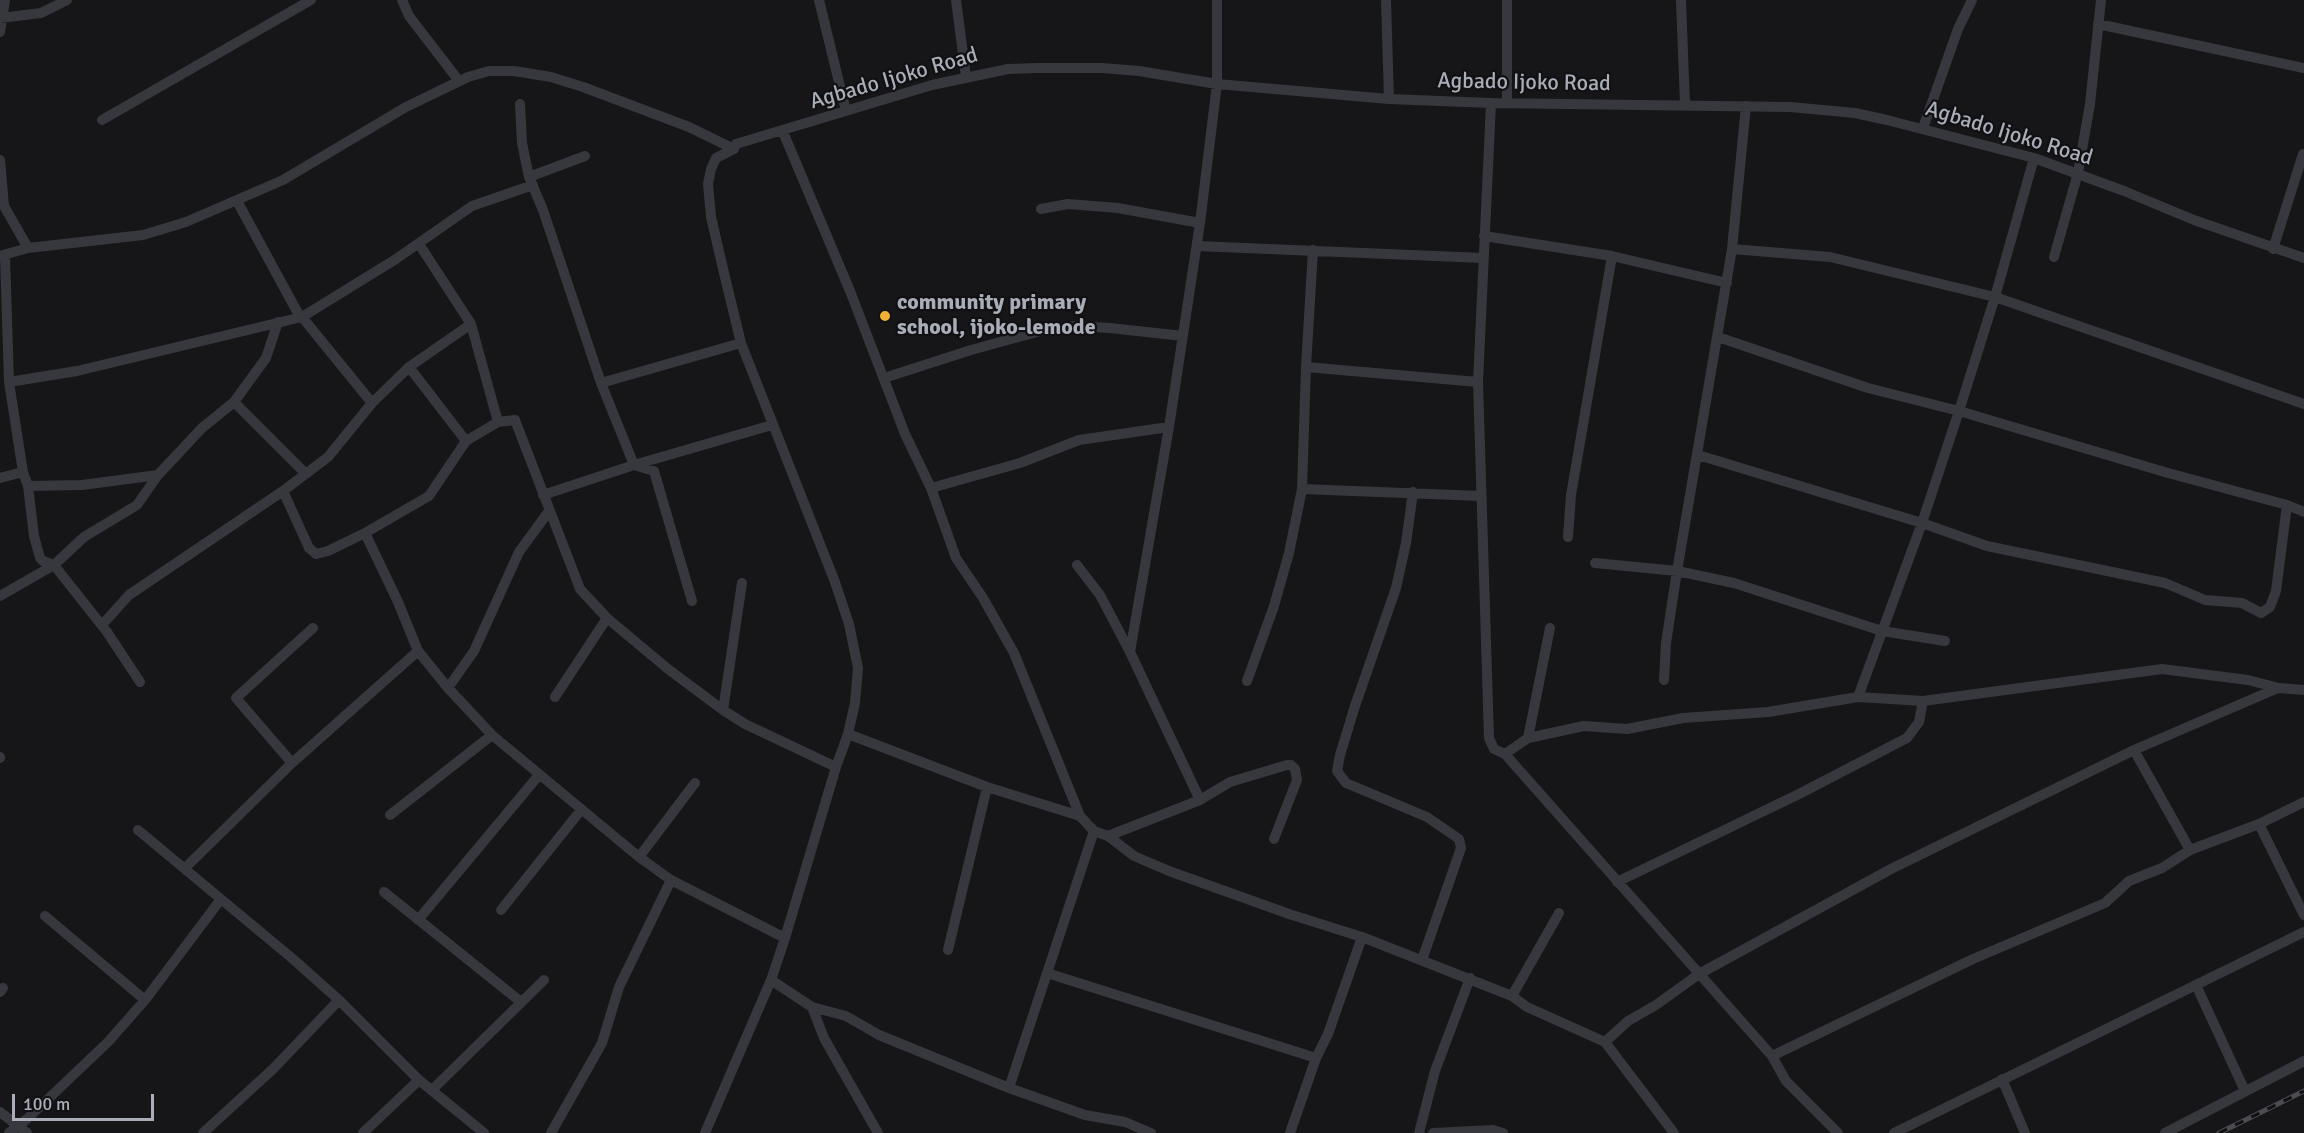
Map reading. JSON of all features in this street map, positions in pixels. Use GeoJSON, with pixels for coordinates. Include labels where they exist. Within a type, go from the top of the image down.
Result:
{"type":"FeatureCollection","features":[{"type":"Feature","properties":{"kind":"street"},"geometry":{"type":"LineString","coordinates":[[0,32],[5,0]]}},
{"type":"Feature","properties":{"kind":"street"},"geometry":{"type":"LineString","coordinates":[[1,18],[41,13],[67,0]]}},
{"type":"Feature","properties":{"kind":"street"},"geometry":{"type":"LineString","coordinates":[[102,120],[311,0]]}},
{"type":"Feature","properties":{"kind":"street"},"geometry":{"type":"LineString","coordinates":[[402,0],[409,16],[459,81]]}},
{"type":"Feature","properties":{"kind":"street"},"geometry":{"type":"LineString","coordinates":[[819,0],[846,111]]}},
{"type":"Feature","properties":{"kind":"street"},"geometry":{"type":"LineString","coordinates":[[956,0],[966,77]]}},
{"type":"Feature","properties":{"kind":"street"},"geometry":{"type":"LineString","coordinates":[[1130,652],[1169,427],[1197,246],[1217,84],[1217,0]]}},
{"type":"Feature","properties":{"kind":"street"},"geometry":{"type":"LineString","coordinates":[[1386,0],[1389,99]]}},
{"type":"Feature","properties":{"kind":"street"},"geometry":{"type":"LineString","coordinates":[[1507,0],[1507,103]]}},
{"type":"Feature","properties":{"kind":"street"},"geometry":{"type":"LineString","coordinates":[[1681,0],[1685,105]]}},
{"type":"Feature","properties":{"kind":"street"},"geometry":{"type":"LineString","coordinates":[[1923,128],[1958,29],[1972,0]]}},
{"type":"Feature","properties":{"kind":"street"},"geometry":{"type":"LineString","coordinates":[[2054,258],[2078,173],[2090,104],[2101,0]]}},
{"type":"Feature","properties":{"kind":"street"},"geometry":{"type":"LineString","coordinates":[[2097,24],[2304,68]]}},
{"type":"Feature","properties":{"kind":"street","name":"Agbado Ijoko Road"},"geometry":{"type":"LineString","coordinates":[[741,343],[708,199],[711,169],[716,158],[734,149],[736,144],[966,77],[1008,69],[1102,68],[1139,71],[1217,84],[1389,99],[1491,103],[1790,106],[1855,113],[1923,128],[2034,158],[2078,173],[2194,220],[2304,258]]}},
{"type":"Feature","properties":{"kind":"street"},"geometry":{"type":"LineString","coordinates":[[140,682],[102,625],[54,565],[40,558],[33,536],[28,486],[23,472],[9,382],[3,255],[28,248],[143,235],[186,222],[283,180],[406,107],[468,77],[489,71],[514,71],[551,77],[584,87],[689,127],[734,149]]}},
{"type":"Feature","properties":{"kind":"street"},"geometry":{"type":"LineString","coordinates":[[1491,103],[1478,382],[1489,738],[1494,749],[1504,753],[1772,1056],[1786,1081],[1838,1133]]}},
{"type":"Feature","properties":{"kind":"street"},"geometry":{"type":"LineString","coordinates":[[520,104],[522,143],[531,181],[601,383],[634,465]]}},
{"type":"Feature","properties":{"kind":"street"},"geometry":{"type":"LineString","coordinates":[[1664,680],[1666,643],[1677,571],[1732,249],[1746,106]]}},
{"type":"Feature","properties":{"kind":"street"},"geometry":{"type":"LineString","coordinates":[[783,132],[850,291],[906,434],[932,488],[956,558],[983,598],[1014,653],[1080,816],[1094,831],[1108,836],[1134,856],[1169,871],[1289,914],[1362,937],[1470,978],[1605,1042],[1674,1133]]}},
{"type":"Feature","properties":{"kind":"street"},"geometry":{"type":"LineString","coordinates":[[2273,249],[2303,154]]}},
{"type":"Feature","properties":{"kind":"street"},"geometry":{"type":"LineString","coordinates":[[9,382],[77,370],[301,317],[419,244],[472,206],[585,156]]}},
{"type":"Feature","properties":{"kind":"street"},"geometry":{"type":"LineString","coordinates":[[1858,697],[1922,523],[1959,411],[1995,297],[2034,158]]}},
{"type":"Feature","properties":{"kind":"street"},"geometry":{"type":"LineString","coordinates":[[0,160],[4,206],[28,248]]}},
{"type":"Feature","properties":{"kind":"street"},"geometry":{"type":"LineString","coordinates":[[237,201],[301,317],[372,403]]}},
{"type":"Feature","properties":{"kind":"street"},"geometry":{"type":"LineString","coordinates":[[1041,209],[1068,204],[1118,208],[1200,223]]}},
{"type":"Feature","properties":{"kind":"street"},"geometry":{"type":"LineString","coordinates":[[1484,236],[1612,256],[1727,283]]}},
{"type":"Feature","properties":{"kind":"street"},"geometry":{"type":"LineString","coordinates":[[419,244],[471,324],[498,422]]}},
{"type":"Feature","properties":{"kind":"street"},"geometry":{"type":"LineString","coordinates":[[1197,246],[1483,258]]}},
{"type":"Feature","properties":{"kind":"street"},"geometry":{"type":"LineString","coordinates":[[1732,249],[1830,257],[1995,297],[2304,404]]}},
{"type":"Feature","properties":{"kind":"street"},"geometry":{"type":"LineString","coordinates":[[1247,681],[1274,606],[1302,489],[1313,250]]}},
{"type":"Feature","properties":{"kind":"street"},"geometry":{"type":"LineString","coordinates":[[1568,537],[1571,495],[1612,256]]}},
{"type":"Feature","properties":{"kind":"street"},"geometry":{"type":"LineString","coordinates":[[0,596],[54,565],[84,537],[137,505],[158,476],[202,428],[234,402],[266,357],[278,322]]}},
{"type":"Feature","properties":{"kind":"street"},"geometry":{"type":"LineString","coordinates":[[102,625],[129,595],[328,457],[372,403],[409,367],[471,324]]}},
{"type":"Feature","properties":{"kind":"street"},"geometry":{"type":"LineString","coordinates":[[884,378],[971,350],[1048,329],[1076,326],[1099,327],[1183,336]]}},
{"type":"Feature","properties":{"kind":"street"},"geometry":{"type":"LineString","coordinates":[[1718,337],[1868,388],[1959,411],[2304,512]]}},
{"type":"Feature","properties":{"kind":"street"},"geometry":{"type":"LineString","coordinates":[[601,383],[741,343],[835,582],[856,650],[857,685],[848,734],[785,938],[771,980],[705,1133]]}},
{"type":"Feature","properties":{"kind":"street"},"geometry":{"type":"LineString","coordinates":[[409,367],[466,441]]}},
{"type":"Feature","properties":{"kind":"street"},"geometry":{"type":"LineString","coordinates":[[1306,367],[1478,382]]}},
{"type":"Feature","properties":{"kind":"street"},"geometry":{"type":"LineString","coordinates":[[234,402],[306,474]]}},
{"type":"Feature","properties":{"kind":"street"},"geometry":{"type":"LineString","coordinates":[[282,491],[309,548],[316,554],[328,551],[429,496],[466,441],[498,422],[516,420],[580,589],[607,618],[668,669],[723,710],[745,724],[836,767]]}},
{"type":"Feature","properties":{"kind":"street"},"geometry":{"type":"LineString","coordinates":[[543,495],[634,465],[772,425]]}},
{"type":"Feature","properties":{"kind":"street"},"geometry":{"type":"LineString","coordinates":[[932,488],[1020,463],[1079,440],[1169,427]]}},
{"type":"Feature","properties":{"kind":"street"},"geometry":{"type":"LineString","coordinates":[[1698,454],[1922,523],[1987,546],[2165,583],[2205,600],[2242,603],[2261,614],[2270,607],[2276,591],[2286,505]]}},
{"type":"Feature","properties":{"kind":"street"},"geometry":{"type":"LineString","coordinates":[[634,465],[654,471],[692,601]]}},
{"type":"Feature","properties":{"kind":"street"},"geometry":{"type":"LineString","coordinates":[[0,478],[23,472]]}},
{"type":"Feature","properties":{"kind":"street"},"geometry":{"type":"LineString","coordinates":[[28,486],[82,484],[158,476]]}},
{"type":"Feature","properties":{"kind":"street"},"geometry":{"type":"LineString","coordinates":[[1302,489],[1481,496]]}},
{"type":"Feature","properties":{"kind":"street"},"geometry":{"type":"LineString","coordinates":[[1413,492],[1406,543],[1396,588],[1355,706],[1337,771],[1346,783],[1427,817],[1459,839],[1461,848],[1422,960]]}},
{"type":"Feature","properties":{"kind":"street"},"geometry":{"type":"LineString","coordinates":[[448,688],[474,651],[519,552],[549,511]]}},
{"type":"Feature","properties":{"kind":"street"},"geometry":{"type":"LineString","coordinates":[[364,533],[398,602],[418,651],[448,688],[492,735],[639,857],[671,880],[785,938]]}},
{"type":"Feature","properties":{"kind":"street"},"geometry":{"type":"LineString","coordinates":[[1595,563],[1677,571],[1734,583],[1882,631],[1945,641]]}},
{"type":"Feature","properties":{"kind":"street"},"geometry":{"type":"LineString","coordinates":[[1077,565],[1100,595],[1130,652],[1200,800]]}},
{"type":"Feature","properties":{"kind":"street"},"geometry":{"type":"LineString","coordinates":[[723,710],[742,583]]}},
{"type":"Feature","properties":{"kind":"street"},"geometry":{"type":"LineString","coordinates":[[555,697],[607,618]]}},
{"type":"Feature","properties":{"kind":"street"},"geometry":{"type":"LineString","coordinates":[[292,763],[236,698],[314,628]]}},
{"type":"Feature","properties":{"kind":"street"},"geometry":{"type":"LineString","coordinates":[[1528,738],[1550,628]]}},
{"type":"Feature","properties":{"kind":"street"},"geometry":{"type":"LineString","coordinates":[[185,868],[292,763],[418,651]]}},
{"type":"Feature","properties":{"kind":"street"},"geometry":{"type":"LineString","coordinates":[[1504,753],[1528,738],[1584,726],[1627,729],[1683,718],[1768,712],[1858,697],[1923,701],[2163,669],[2304,690]]}},
{"type":"Feature","properties":{"kind":"street"},"geometry":{"type":"LineString","coordinates":[[1605,1042],[1628,1021],[1656,1005],[1699,974],[1891,868],[2134,750],[2279,688]]}},
{"type":"Feature","properties":{"kind":"street"},"geometry":{"type":"LineString","coordinates":[[1617,882],[1799,794],[1906,738],[1919,722],[1923,701]]}},
{"type":"Feature","properties":{"kind":"street"},"geometry":{"type":"LineString","coordinates":[[848,734],[987,787],[1080,816]]}},
{"type":"Feature","properties":{"kind":"street"},"geometry":{"type":"LineString","coordinates":[[390,815],[492,735]]}},
{"type":"Feature","properties":{"kind":"street"},"geometry":{"type":"LineString","coordinates":[[2134,750],[2190,850]]}},
{"type":"Feature","properties":{"kind":"street"},"geometry":{"type":"LineString","coordinates":[[1108,836],[1200,800],[1230,782],[1291,765],[1295,769],[1297,780],[1274,838]]}},
{"type":"Feature","properties":{"kind":"street"},"geometry":{"type":"LineString","coordinates":[[418,920],[539,775]]}},
{"type":"Feature","properties":{"kind":"street"},"geometry":{"type":"LineString","coordinates":[[639,857],[695,783]]}},
{"type":"Feature","properties":{"kind":"street"},"geometry":{"type":"LineString","coordinates":[[948,950],[987,787]]}},
{"type":"Feature","properties":{"kind":"street"},"geometry":{"type":"LineString","coordinates":[[1772,1056],[1973,959],[2105,903],[2129,881],[2162,868],[2190,850],[2259,824],[2304,802]]}},
{"type":"Feature","properties":{"kind":"street"},"geometry":{"type":"LineString","coordinates":[[501,910],[581,810]]}},
{"type":"Feature","properties":{"kind":"street"},"geometry":{"type":"LineString","coordinates":[[2259,824],[2304,915]]}},
{"type":"Feature","properties":{"kind":"street"},"geometry":{"type":"LineString","coordinates":[[138,830],[339,1000],[419,1080],[484,1133]]}},
{"type":"Feature","properties":{"kind":"street"},"geometry":{"type":"LineString","coordinates":[[1009,1088],[1094,831]]}},
{"type":"Feature","properties":{"kind":"street"},"geometry":{"type":"LineString","coordinates":[[551,1133],[602,1043],[619,987],[671,880]]}},
{"type":"Feature","properties":{"kind":"street"},"geometry":{"type":"LineString","coordinates":[[384,892],[521,1002]]}},
{"type":"Feature","properties":{"kind":"street"},"geometry":{"type":"LineString","coordinates":[[13,1129],[27,1119],[108,1042],[145,1000],[221,899]]}},
{"type":"Feature","properties":{"kind":"street"},"geometry":{"type":"LineString","coordinates":[[1512,996],[1559,913]]}},
{"type":"Feature","properties":{"kind":"street"},"geometry":{"type":"LineString","coordinates":[[45,916],[145,1000]]}},
{"type":"Feature","properties":{"kind":"street"},"geometry":{"type":"LineString","coordinates":[[1894,1133],[2304,932]]}},
{"type":"Feature","properties":{"kind":"street"},"geometry":{"type":"LineString","coordinates":[[1290,1133],[1362,937]]}},
{"type":"Feature","properties":{"kind":"street"},"geometry":{"type":"LineString","coordinates":[[1047,973],[1316,1058]]}},
{"type":"Feature","properties":{"kind":"street"},"geometry":{"type":"LineString","coordinates":[[1419,1133],[1435,1071],[1470,978]]}},
{"type":"Feature","properties":{"kind":"street"},"geometry":{"type":"LineString","coordinates":[[432,1090],[544,980]]}},
{"type":"Feature","properties":{"kind":"street"},"geometry":{"type":"LineString","coordinates":[[771,980],[812,1007],[846,1016],[879,1035],[1009,1088],[1085,1115],[1125,1122],[1151,1133]]}},
{"type":"Feature","properties":{"kind":"street"},"geometry":{"type":"LineString","coordinates":[[2196,985],[2245,1091]]}},
{"type":"Feature","properties":{"kind":"street"},"geometry":{"type":"LineString","coordinates":[[203,1133],[273,1069],[339,1000]]}},
{"type":"Feature","properties":{"kind":"street"},"geometry":{"type":"LineString","coordinates":[[812,1007],[824,1038],[878,1133]]}},
{"type":"Feature","properties":{"kind":"street"},"geometry":{"type":"LineString","coordinates":[[2165,1133],[2304,1061]]}},
{"type":"Feature","properties":{"kind":"street"},"geometry":{"type":"LineString","coordinates":[[2001,1079],[2025,1133]]}},
{"type":"Feature","properties":{"kind":"street"},"geometry":{"type":"LineString","coordinates":[[363,1133],[419,1080]]}},
{"type":"Feature","properties":{"kind":"street"},"geometry":{"type":"LineString","coordinates":[[0,1112],[13,1129],[27,1133]]}},
{"type":"Feature","properties":{"kind":"street"},"geometry":{"type":"LineString","coordinates":[[711,1121],[719,1133]]}},
{"type":"Feature","properties":{"kind":"street"},"geometry":{"type":"LineString","coordinates":[[1433,1133],[1493,1130],[1503,1133]]}},
{"type":"Feature","properties":{"kind":"railway"},"geometry":{"type":"LineString","coordinates":[[2219,1133],[2304,1091]]}},
{"type":"Feature","properties":{"kind":"place","name":"community primary school, ijoko-lemode"},"geometry":{"type":"Point","coordinates":[885,316]}}]}
